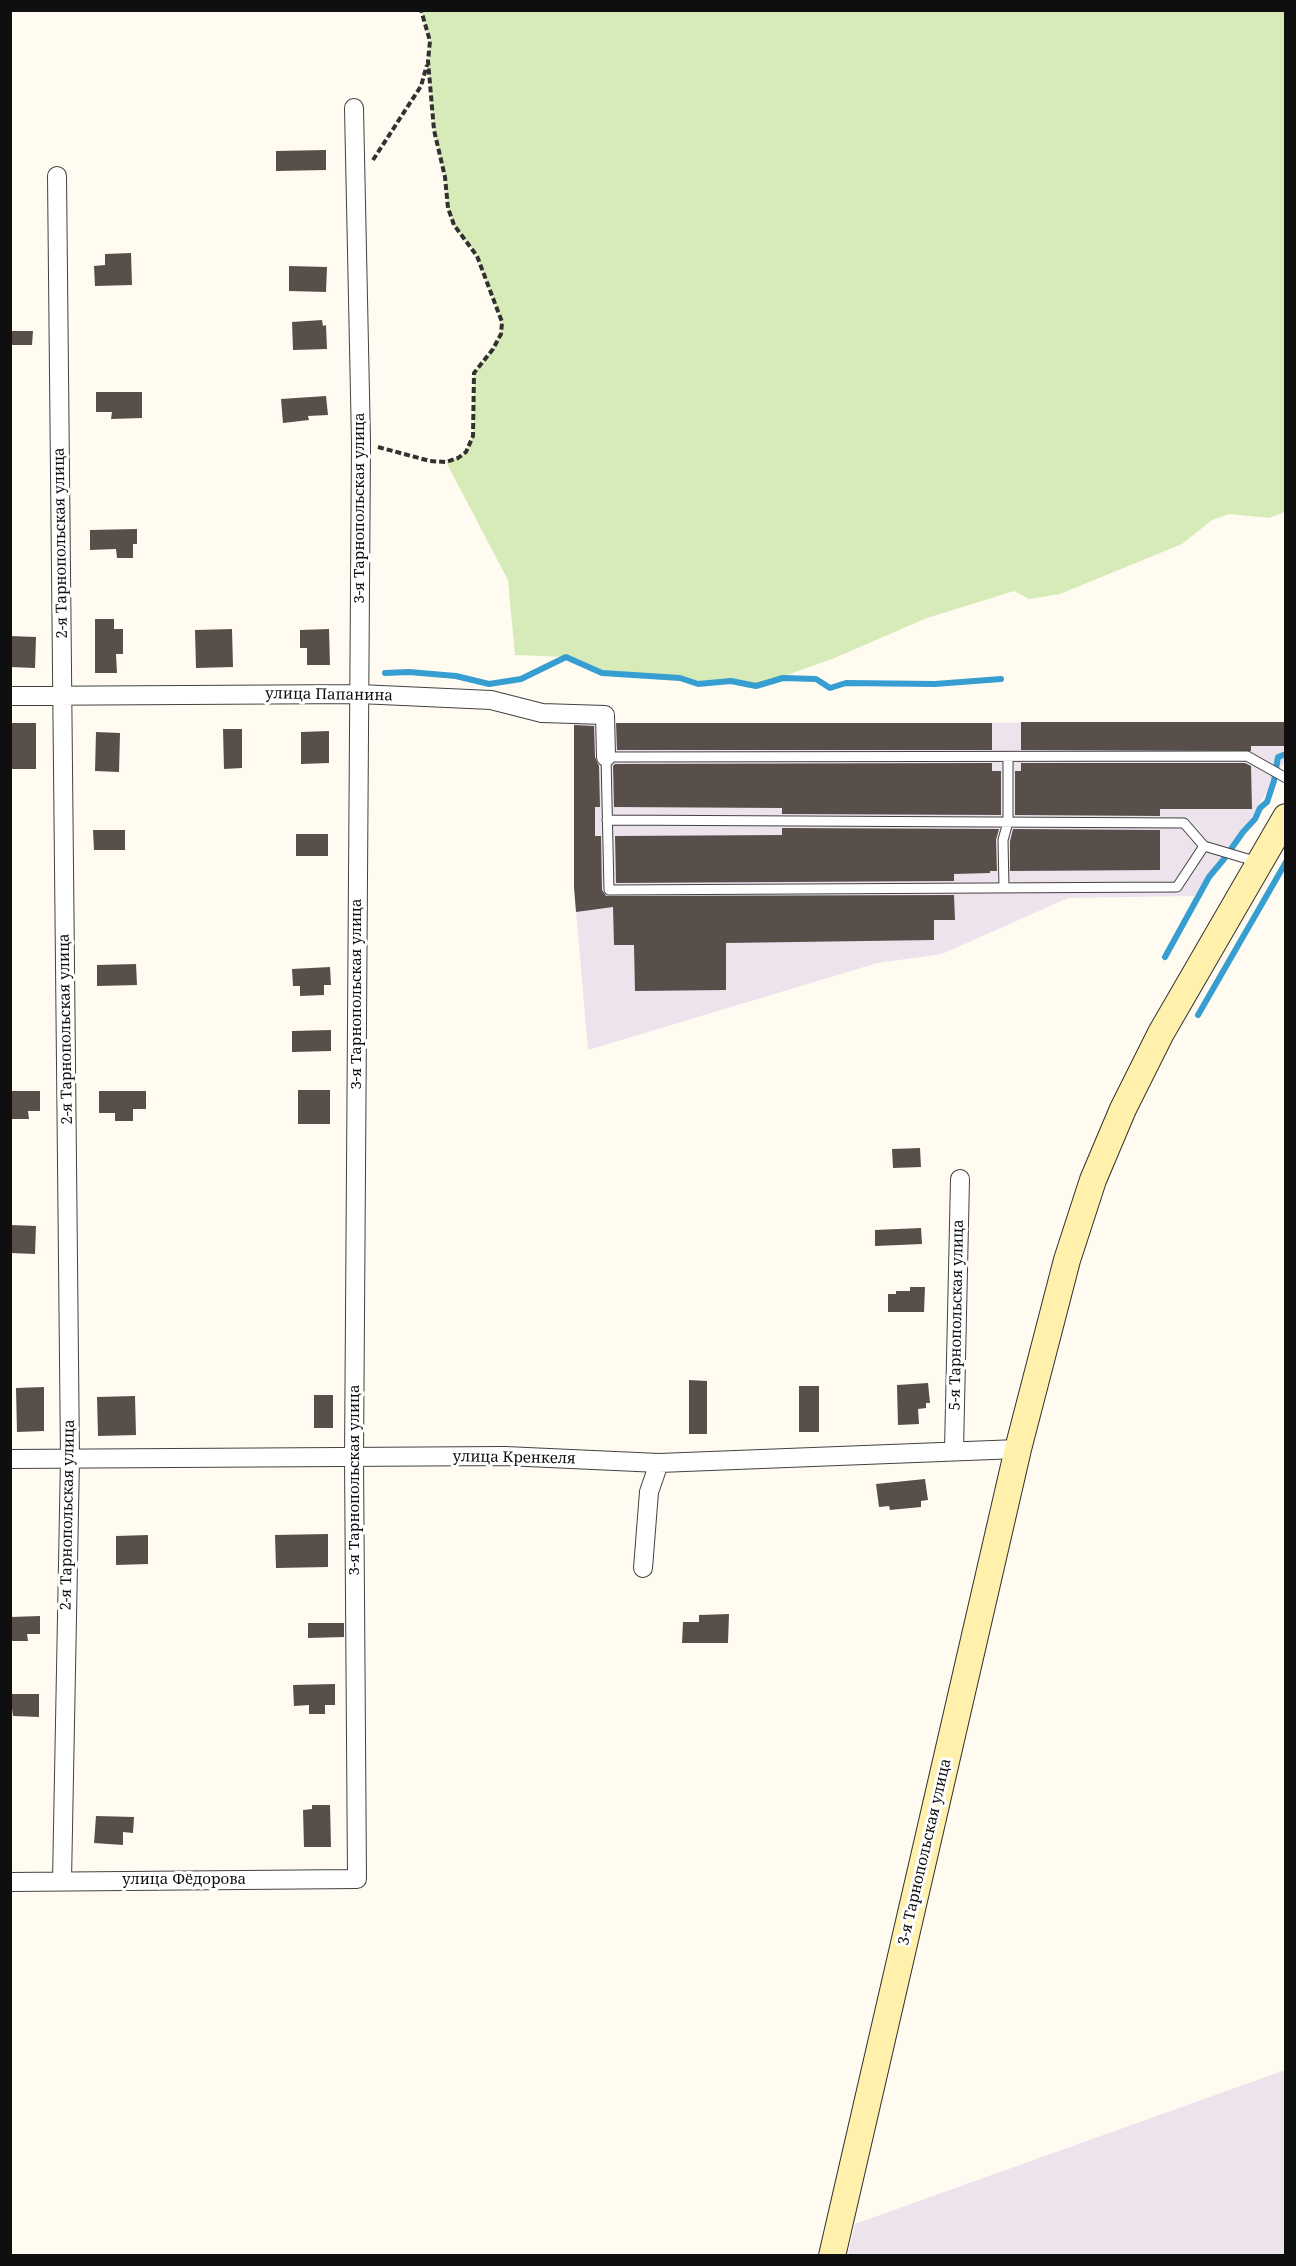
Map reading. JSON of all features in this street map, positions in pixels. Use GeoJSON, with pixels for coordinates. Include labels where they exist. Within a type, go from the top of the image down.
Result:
{"type":"FeatureCollection","features":[{"type":"Feature","properties":{"kind":"street","name":"3-я Тарнопольская улица"},"geometry":{"type":"LineString","coordinates":[[354,108],[361,442],[354,1457],[357,1879]]}},
{"type":"Feature","properties":{"kind":"street","name":"2-я Тарнопольская улица"},"geometry":{"type":"LineString","coordinates":[[57,176],[70,1458],[62,1881]]}},
{"type":"Feature","properties":{"kind":"street","name":"улица Папанина"},"geometry":{"type":"LineString","coordinates":[[10,696],[359,694],[491,700],[542,713],[604,716],[606,758]]}},
{"type":"Feature","properties":{"kind":"street","name":"3-я Тарнопольская улица"},"geometry":{"type":"LineString","coordinates":[[832,2256],[1018,1449],[1067,1260],[1093,1180],[1123,1109],[1161,1033],[1286,817]]}},
{"type":"Feature","properties":{"kind":"street","name":"5-я Тарнопольская улица"},"geometry":{"type":"LineString","coordinates":[[954,1450],[960,1179]]}},
{"type":"Feature","properties":{"kind":"street","name":"улица Кренкеля"},"geometry":{"type":"LineString","coordinates":[[10,1459],[505,1456],[659,1463],[1018,1449]]}},
{"type":"Feature","properties":{"kind":"street"},"geometry":{"type":"LineString","coordinates":[[643,1568],[649,1492],[659,1463]]}},
{"type":"Feature","properties":{"kind":"street","name":"улица Фёдорова"},"geometry":{"type":"LineString","coordinates":[[10,1881],[357,1879]]}},
{"type":"Feature","properties":{"kind":"lane"},"geometry":{"type":"LineString","coordinates":[[1204,846],[1177,887],[609,890],[606,758],[1247,756],[1286,778]]}},
{"type":"Feature","properties":{"kind":"lane"},"geometry":{"type":"LineString","coordinates":[[1004,888],[1003,840],[1008,822],[1008,757]]}},
{"type":"Feature","properties":{"kind":"lane"},"geometry":{"type":"LineString","coordinates":[[607,820],[1184,824],[1204,846],[1258,862]]}},
{"type":"Feature","properties":{"kind":"path"},"geometry":{"type":"LineString","coordinates":[[361,442],[430,461],[446,462],[466,452],[473,436],[474,373],[493,349],[501,334],[502,322],[486,275],[477,256],[454,225],[448,208],[445,177],[434,130],[428,62],[430,41],[421,10]]}},
{"type":"Feature","properties":{"kind":"path"},"geometry":{"type":"LineString","coordinates":[[357,186],[421,86],[428,62]]}},
{"type":"Feature","properties":{"kind":"shaded area"},"geometry":{"type":"Polygon","coordinates":[[[1285,722],[1286,759],[1250,820],[1194,896],[1068,898],[942,954],[877,963],[588,1050],[574,887],[574,724],[1285,722]]]}},
{"type":"Feature","properties":{"kind":"shaded area"},"geometry":{"type":"Polygon","coordinates":[[[1285,2070],[1285,2255],[848,2255],[855,2224],[1285,2070]]]}},
{"type":"Feature","properties":{"kind":"green space"},"geometry":{"type":"Polygon","coordinates":[[[421,11],[1285,11],[1285,512],[1269,518],[1229,514],[1212,520],[1182,544],[1060,594],[1029,599],[1014,591],[927,618],[832,659],[756,686],[731,681],[698,684],[680,678],[602,673],[566,657],[515,655],[508,580],[446,462],[466,452],[473,436],[474,373],[493,349],[500,334],[502,322],[477,256],[454,225],[448,208],[445,177],[434,130],[428,62],[430,41],[421,11]]]}},
{"type":"Feature","properties":{"kind":"building"},"geometry":{"type":"Polygon","coordinates":[[[326,150],[326,170],[276,171],[276,151],[326,150]]]}},
{"type":"Feature","properties":{"kind":"building"},"geometry":{"type":"Polygon","coordinates":[[[131,253],[132,285],[95,286],[94,266],[105,265],[105,254],[131,253]]]}},
{"type":"Feature","properties":{"kind":"building"},"geometry":{"type":"Polygon","coordinates":[[[289,266],[327,267],[326,292],[289,291],[289,266]]]}},
{"type":"Feature","properties":{"kind":"building"},"geometry":{"type":"Polygon","coordinates":[[[322,320],[323,326],[326,325],[327,349],[293,350],[292,322],[322,320]]]}},
{"type":"Feature","properties":{"kind":"building"},"geometry":{"type":"Polygon","coordinates":[[[10,331],[33,331],[32,345],[10,345],[10,331]]]}},
{"type":"Feature","properties":{"kind":"building"},"geometry":{"type":"Polygon","coordinates":[[[96,392],[142,392],[142,418],[111,419],[112,412],[96,412],[96,392]]]}},
{"type":"Feature","properties":{"kind":"building"},"geometry":{"type":"Polygon","coordinates":[[[326,396],[328,415],[308,416],[309,420],[283,423],[281,399],[326,396]]]}},
{"type":"Feature","properties":{"kind":"building"},"geometry":{"type":"Polygon","coordinates":[[[137,529],[137,544],[133,544],[133,558],[117,558],[116,549],[90,550],[90,530],[137,529]]]}},
{"type":"Feature","properties":{"kind":"building"},"geometry":{"type":"Polygon","coordinates":[[[95,619],[114,619],[114,629],[123,629],[123,654],[116,654],[117,673],[95,673],[95,619]]]}},
{"type":"Feature","properties":{"kind":"building"},"geometry":{"type":"Polygon","coordinates":[[[232,629],[233,667],[196,668],[195,630],[232,629]]]}},
{"type":"Feature","properties":{"kind":"building"},"geometry":{"type":"Polygon","coordinates":[[[329,629],[330,665],[307,665],[307,648],[300,648],[300,630],[329,629]]]}},
{"type":"Feature","properties":{"kind":"building"},"geometry":{"type":"Polygon","coordinates":[[[10,636],[36,637],[35,668],[10,667],[10,636]]]}},
{"type":"Feature","properties":{"kind":"building"},"geometry":{"type":"Polygon","coordinates":[[[1021,722],[1285,722],[1285,746],[1251,746],[1251,751],[1021,750],[1021,722]]]}},
{"type":"Feature","properties":{"kind":"building"},"geometry":{"type":"Polygon","coordinates":[[[10,723],[36,723],[36,769],[10,769],[10,723]]]}},
{"type":"Feature","properties":{"kind":"building"},"geometry":{"type":"Polygon","coordinates":[[[616,723],[992,723],[992,750],[617,750],[616,723]]]}},
{"type":"Feature","properties":{"kind":"building"},"geometry":{"type":"Polygon","coordinates":[[[574,725],[594,726],[595,757],[599,766],[600,807],[595,807],[595,836],[601,836],[602,890],[606,896],[954,895],[955,920],[934,920],[934,940],[726,943],[726,990],[635,991],[634,945],[614,945],[613,907],[576,912],[574,725]]]}},
{"type":"Feature","properties":{"kind":"building"},"geometry":{"type":"Polygon","coordinates":[[[223,729],[242,729],[242,768],[224,769],[223,729]]]}},
{"type":"Feature","properties":{"kind":"building"},"geometry":{"type":"Polygon","coordinates":[[[329,731],[329,763],[301,764],[301,732],[329,731]]]}},
{"type":"Feature","properties":{"kind":"building"},"geometry":{"type":"Polygon","coordinates":[[[96,732],[120,733],[119,772],[95,771],[96,732]]]}},
{"type":"Feature","properties":{"kind":"building"},"geometry":{"type":"Polygon","coordinates":[[[992,763],[992,771],[1001,771],[1001,815],[782,814],[782,808],[614,807],[613,766],[615,764],[992,763]]]}},
{"type":"Feature","properties":{"kind":"building"},"geometry":{"type":"Polygon","coordinates":[[[1021,763],[1245,763],[1251,766],[1252,809],[1160,809],[1160,816],[1015,815],[1015,771],[1021,771],[1021,763]]]}},
{"type":"Feature","properties":{"kind":"building"},"geometry":{"type":"Polygon","coordinates":[[[782,828],[999,829],[996,840],[997,871],[954,874],[954,881],[616,883],[615,836],[782,835],[782,828]]]}},
{"type":"Feature","properties":{"kind":"building"},"geometry":{"type":"Polygon","coordinates":[[[1013,829],[1160,830],[1160,870],[1010,871],[1010,841],[1013,829]]]}},
{"type":"Feature","properties":{"kind":"building"},"geometry":{"type":"Polygon","coordinates":[[[93,830],[125,830],[125,850],[94,850],[93,830]]]}},
{"type":"Feature","properties":{"kind":"building"},"geometry":{"type":"Polygon","coordinates":[[[296,834],[328,834],[328,856],[296,856],[296,834]]]}},
{"type":"Feature","properties":{"kind":"building"},"geometry":{"type":"Polygon","coordinates":[[[136,964],[137,985],[97,986],[97,965],[136,964]]]}},
{"type":"Feature","properties":{"kind":"building"},"geometry":{"type":"Polygon","coordinates":[[[330,967],[331,985],[324,985],[324,995],[300,996],[300,986],[293,986],[292,969],[330,967]]]}},
{"type":"Feature","properties":{"kind":"building"},"geometry":{"type":"Polygon","coordinates":[[[331,1030],[331,1051],[292,1052],[292,1031],[331,1030]]]}},
{"type":"Feature","properties":{"kind":"building"},"geometry":{"type":"Polygon","coordinates":[[[298,1090],[330,1090],[330,1124],[298,1124],[298,1090]]]}},
{"type":"Feature","properties":{"kind":"building"},"geometry":{"type":"Polygon","coordinates":[[[10,1091],[40,1091],[40,1111],[28,1111],[29,1119],[10,1119],[10,1091]]]}},
{"type":"Feature","properties":{"kind":"building"},"geometry":{"type":"Polygon","coordinates":[[[99,1091],[146,1091],[146,1109],[133,1109],[133,1121],[115,1121],[115,1113],[99,1113],[99,1091]]]}},
{"type":"Feature","properties":{"kind":"building"},"geometry":{"type":"Polygon","coordinates":[[[920,1148],[921,1167],[893,1168],[892,1149],[920,1148]]]}},
{"type":"Feature","properties":{"kind":"building"},"geometry":{"type":"Polygon","coordinates":[[[10,1225],[36,1226],[35,1254],[10,1253],[10,1225]]]}},
{"type":"Feature","properties":{"kind":"building"},"geometry":{"type":"Polygon","coordinates":[[[921,1228],[922,1244],[875,1246],[875,1230],[921,1228]]]}},
{"type":"Feature","properties":{"kind":"building"},"geometry":{"type":"Polygon","coordinates":[[[910,1287],[925,1287],[924,1312],[888,1312],[888,1294],[896,1294],[896,1291],[910,1291],[910,1287]]]}},
{"type":"Feature","properties":{"kind":"building"},"geometry":{"type":"Polygon","coordinates":[[[689,1380],[707,1381],[707,1434],[689,1434],[689,1380]]]}},
{"type":"Feature","properties":{"kind":"building"},"geometry":{"type":"Polygon","coordinates":[[[928,1383],[930,1403],[926,1403],[926,1408],[918,1409],[919,1424],[898,1425],[897,1385],[928,1383]]]}},
{"type":"Feature","properties":{"kind":"building"},"geometry":{"type":"Polygon","coordinates":[[[799,1386],[819,1386],[819,1432],[799,1432],[799,1386]]]}},
{"type":"Feature","properties":{"kind":"building"},"geometry":{"type":"Polygon","coordinates":[[[44,1387],[44,1431],[17,1432],[16,1388],[44,1387]]]}},
{"type":"Feature","properties":{"kind":"building"},"geometry":{"type":"Polygon","coordinates":[[[314,1395],[333,1395],[333,1428],[314,1428],[314,1395]]]}},
{"type":"Feature","properties":{"kind":"building"},"geometry":{"type":"Polygon","coordinates":[[[135,1396],[136,1435],[98,1436],[97,1397],[135,1396]]]}},
{"type":"Feature","properties":{"kind":"building"},"geometry":{"type":"Polygon","coordinates":[[[925,1479],[928,1500],[921,1501],[921,1507],[890,1510],[889,1506],[879,1507],[876,1484],[925,1479]]]}},
{"type":"Feature","properties":{"kind":"building"},"geometry":{"type":"Polygon","coordinates":[[[328,1534],[328,1567],[276,1568],[275,1535],[328,1534]]]}},
{"type":"Feature","properties":{"kind":"building"},"geometry":{"type":"Polygon","coordinates":[[[148,1535],[148,1564],[116,1565],[116,1536],[148,1535]]]}},
{"type":"Feature","properties":{"kind":"building"},"geometry":{"type":"Polygon","coordinates":[[[729,1614],[728,1643],[682,1643],[683,1622],[699,1622],[699,1615],[729,1614]]]}},
{"type":"Feature","properties":{"kind":"building"},"geometry":{"type":"Polygon","coordinates":[[[40,1616],[40,1634],[27,1634],[28,1641],[10,1641],[10,1617],[40,1616]]]}},
{"type":"Feature","properties":{"kind":"building"},"geometry":{"type":"Polygon","coordinates":[[[308,1623],[344,1623],[344,1637],[308,1638],[308,1623]]]}},
{"type":"Feature","properties":{"kind":"building"},"geometry":{"type":"Polygon","coordinates":[[[335,1684],[335,1705],[325,1705],[325,1714],[309,1714],[309,1705],[294,1706],[293,1685],[335,1684]]]}},
{"type":"Feature","properties":{"kind":"building"},"geometry":{"type":"Polygon","coordinates":[[[10,1694],[39,1694],[39,1717],[13,1716],[10,1694]]]}},
{"type":"Feature","properties":{"kind":"building"},"geometry":{"type":"Polygon","coordinates":[[[312,1805],[330,1805],[331,1847],[304,1847],[303,1810],[312,1809],[312,1805]]]}},
{"type":"Feature","properties":{"kind":"building"},"geometry":{"type":"Polygon","coordinates":[[[96,1816],[134,1817],[133,1833],[123,1832],[123,1845],[94,1843],[96,1816]]]}},
{"type":"Feature","properties":{"kind":"waterway"},"geometry":{"type":"LineString","coordinates":[[385,673],[409,672],[456,676],[489,684],[521,679],[566,657],[602,673],[680,678],[698,684],[731,681],[756,686],[783,678],[816,679],[830,688],[846,683],[935,684],[1001,679]]}},
{"type":"Feature","properties":{"kind":"waterway"},"geometry":{"type":"LineString","coordinates":[[1165,957],[1209,877],[1255,819],[1260,808],[1267,802],[1274,781],[1278,757],[1286,754]]}},
{"type":"Feature","properties":{"kind":"waterway"},"geometry":{"type":"LineString","coordinates":[[1198,1015],[1286,862]]}}]}
